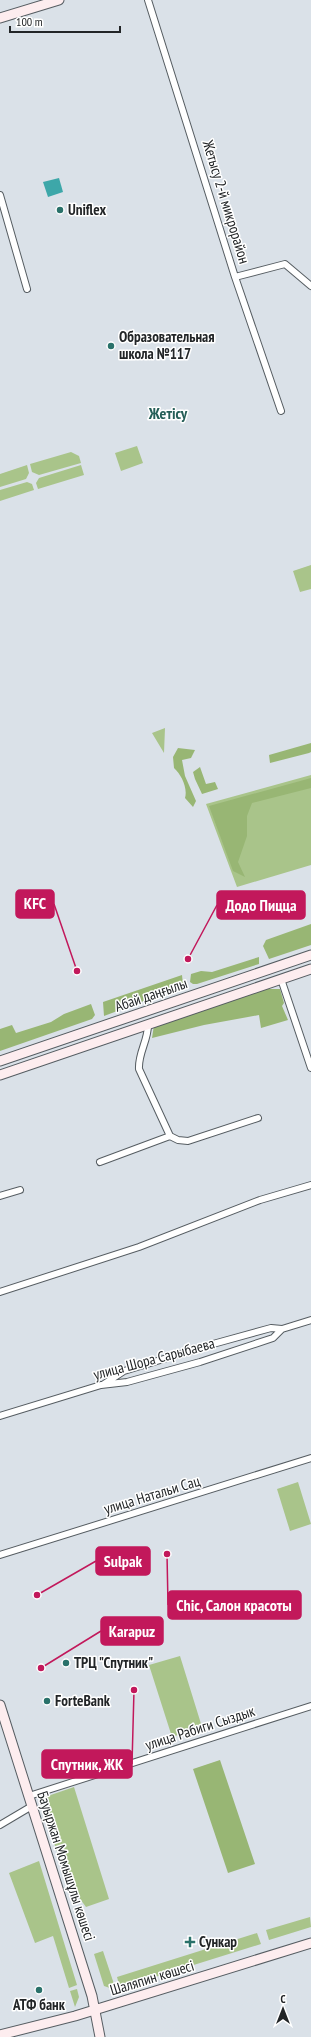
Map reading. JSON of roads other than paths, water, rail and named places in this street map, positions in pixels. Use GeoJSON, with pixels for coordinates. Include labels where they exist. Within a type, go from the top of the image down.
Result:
{"type":"FeatureCollection","features":[{"type":"Feature","properties":{"kind":"main road"},"geometry":{"type":"LineString","coordinates":[[0,18],[59,0]]}},
{"type":"Feature","properties":{"kind":"main road","name":"Абай даңғылы"},"geometry":{"type":"LineString","coordinates":[[0,1061],[311,955]]}},
{"type":"Feature","properties":{"kind":"main road","name":"Абай даңғылы"},"geometry":{"type":"LineString","coordinates":[[0,1074],[311,970]]}},
{"type":"Feature","properties":{"kind":"main road","name":"Бауыржан Момышұлы көшесі"},"geometry":{"type":"LineString","coordinates":[[0,1705],[88,1983],[100,2037]]}},
{"type":"Feature","properties":{"kind":"main road","name":"Шаляпин көшесі"},"geometry":{"type":"LineString","coordinates":[[0,2035],[95,2010],[311,1943]]}},
{"type":"Feature","properties":{"kind":"street","name":"Жетысу 2-й микрорайон"},"geometry":{"type":"LineString","coordinates":[[148,0],[235,277],[281,411]]}},
{"type":"Feature","properties":{"kind":"street"},"geometry":{"type":"LineString","coordinates":[[0,195],[27,289]]}},
{"type":"Feature","properties":{"kind":"street"},"geometry":{"type":"LineString","coordinates":[[235,277],[282,264],[286,265],[311,286]]}},
{"type":"Feature","properties":{"kind":"street"},"geometry":{"type":"LineString","coordinates":[[281,979],[308,1053],[311,1068]]}},
{"type":"Feature","properties":{"kind":"street"},"geometry":{"type":"LineString","coordinates":[[148,1025],[148,1035],[139,1058],[139,1069],[170,1136],[178,1140],[188,1141],[258,1118]]}},
{"type":"Feature","properties":{"kind":"street"},"geometry":{"type":"LineString","coordinates":[[100,1162],[170,1136]]}},
{"type":"Feature","properties":{"kind":"street"},"geometry":{"type":"LineString","coordinates":[[0,1292],[140,1247],[260,1200],[311,1185]]}},
{"type":"Feature","properties":{"kind":"street"},"geometry":{"type":"LineString","coordinates":[[0,1196],[20,1190]]}},
{"type":"Feature","properties":{"kind":"street","name":"улица Шора Сарыбаева"},"geometry":{"type":"LineString","coordinates":[[0,1416],[101,1385],[126,1382],[200,1362],[273,1338],[282,1329],[311,1320]]}},
{"type":"Feature","properties":{"kind":"street"},"geometry":{"type":"LineString","coordinates":[[101,1385],[132,1369],[271,1328],[282,1329]]}},
{"type":"Feature","properties":{"kind":"street","name":"улица Натальи Сац"},"geometry":{"type":"LineString","coordinates":[[0,1555],[311,1458]]}},
{"type":"Feature","properties":{"kind":"street","name":"улица Рабиги Сыздык"},"geometry":{"type":"LineString","coordinates":[[29,1796],[311,1706]]}},
{"type":"Feature","properties":{"kind":"street"},"geometry":{"type":"LineString","coordinates":[[0,1825],[32,1806]]}},
{"type":"Feature","properties":{"kind":"water"},"geometry":{"type":"Polygon","coordinates":[[[59,178],[63,192],[48,197],[43,182],[59,178]]]}},
{"type":"Feature","properties":{"kind":"place","name":"Uniflex"},"geometry":{"type":"Point","coordinates":[60,210]}},
{"type":"Feature","properties":{"kind":"place","name":"Образовательная школа №117"},"geometry":{"type":"Point","coordinates":[111,346]}},
{"type":"Feature","properties":{"kind":"place","name":"Додо Пицца"},"geometry":{"type":"Point","coordinates":[188,959]}},
{"type":"Feature","properties":{"kind":"place","name":"KFC"},"geometry":{"type":"Point","coordinates":[77,971]}},
{"type":"Feature","properties":{"kind":"place","name":"Chic, Салон красоты"},"geometry":{"type":"Point","coordinates":[167,1554]}},
{"type":"Feature","properties":{"kind":"place","name":"Sulpak"},"geometry":{"type":"Point","coordinates":[37,1595]}},
{"type":"Feature","properties":{"kind":"place","name":"ТРЦ \"Спутник\""},"geometry":{"type":"Point","coordinates":[66,1663]}},
{"type":"Feature","properties":{"kind":"place","name":"Karapuz"},"geometry":{"type":"Point","coordinates":[41,1668]}},
{"type":"Feature","properties":{"kind":"place","name":"Спутник, ЖК"},"geometry":{"type":"Point","coordinates":[134,1690]}},
{"type":"Feature","properties":{"kind":"place","name":"ForteBank"},"geometry":{"type":"Point","coordinates":[47,1701]}},
{"type":"Feature","properties":{"kind":"place","name":"Сункар"},"geometry":{"type":"Point","coordinates":[190,1942]}},
{"type":"Feature","properties":{"kind":"place","name":"АТФ банк"},"geometry":{"type":"Point","coordinates":[39,1990]}},
{"type":"Feature","properties":{"kind":"district","name":"Жетісу"},"geometry":{"type":"Point","coordinates":[168,413]}}]}
